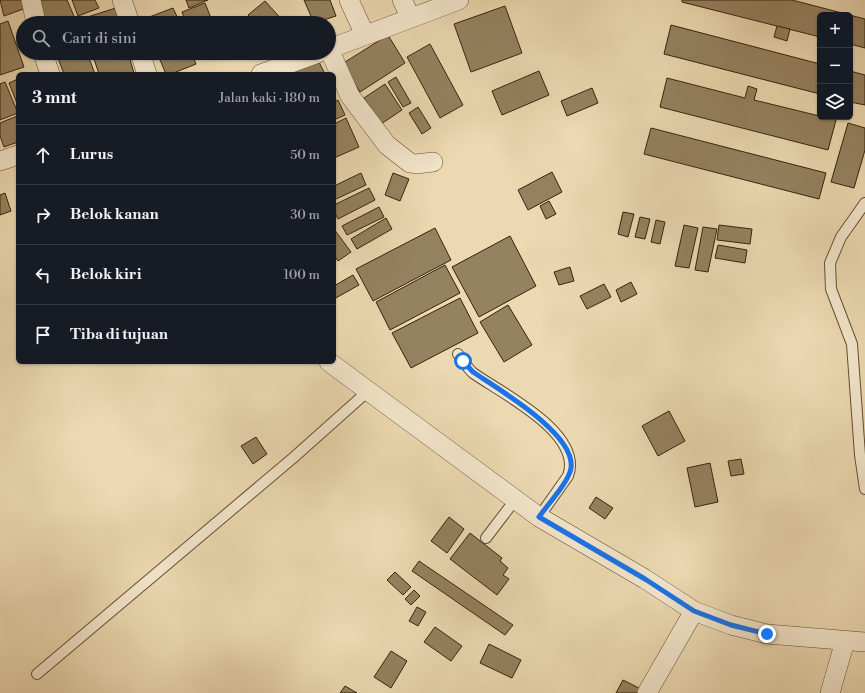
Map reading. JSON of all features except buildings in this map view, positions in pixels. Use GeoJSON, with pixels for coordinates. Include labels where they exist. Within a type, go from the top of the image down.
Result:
{"type":"FeatureCollection","features":[{"type":"Feature","properties":{"kind":"street"},"geometry":{"type":"LineString","coordinates":[[31,0],[34,16]]}},
{"type":"Feature","properties":{"kind":"street"},"geometry":{"type":"LineString","coordinates":[[122,0],[128,16]]}},
{"type":"Feature","properties":{"kind":"street"},"geometry":{"type":"LineString","coordinates":[[349,0],[365,35]]}},
{"type":"Feature","properties":{"kind":"street"},"geometry":{"type":"LineString","coordinates":[[402,0],[411,18]]}},
{"type":"Feature","properties":{"kind":"street"},"geometry":{"type":"LineString","coordinates":[[336,46],[460,0]]}},
{"type":"Feature","properties":{"kind":"street"},"geometry":{"type":"LineString","coordinates":[[45,60],[49,72]]}},
{"type":"Feature","properties":{"kind":"street"},"geometry":{"type":"LineString","coordinates":[[142,60],[146,72]]}},
{"type":"Feature","properties":{"kind":"street"},"geometry":{"type":"LineString","coordinates":[[266,72],[299,60]]}},
{"type":"Feature","properties":{"kind":"street"},"geometry":{"type":"LineString","coordinates":[[334,60],[350,96],[387,145],[410,163],[416,164],[433,162]]}},
{"type":"Feature","properties":{"kind":"street"},"geometry":{"type":"LineString","coordinates":[[0,161],[16,156]]}},
{"type":"Feature","properties":{"kind":"street"},"geometry":{"type":"LineString","coordinates":[[332,364],[367,392],[539,517],[645,579],[694,611],[731,625],[767,634],[865,642]]}},
{"type":"Feature","properties":{"kind":"street"},"geometry":{"type":"LineString","coordinates":[[647,693],[694,611]]}},
{"type":"Feature","properties":{"kind":"street"},"geometry":{"type":"LineString","coordinates":[[830,693],[845,641]]}},
{"type":"Feature","properties":{"kind":"lane"},"geometry":{"type":"LineString","coordinates":[[865,203],[841,237],[830,263],[831,289],[852,344],[860,455],[865,489]]}},
{"type":"Feature","properties":{"kind":"lane"},"geometry":{"type":"LineString","coordinates":[[458,354],[473,372],[547,425],[564,444],[568,452],[571,468],[568,476],[539,517]]}},
{"type":"Feature","properties":{"kind":"lane"},"geometry":{"type":"LineString","coordinates":[[37,674],[293,458],[367,392]]}},
{"type":"Feature","properties":{"kind":"lane"},"geometry":{"type":"LineString","coordinates":[[486,538],[515,500]]}},
{"type":"Feature","properties":{"kind":"route"},"geometry":{"type":"LineString","coordinates":[[463,361],[473,372],[504,392],[547,425],[564,444],[568,452],[571,468],[568,476],[539,517],[645,579],[694,611],[731,625],[767,634]]}}]}
